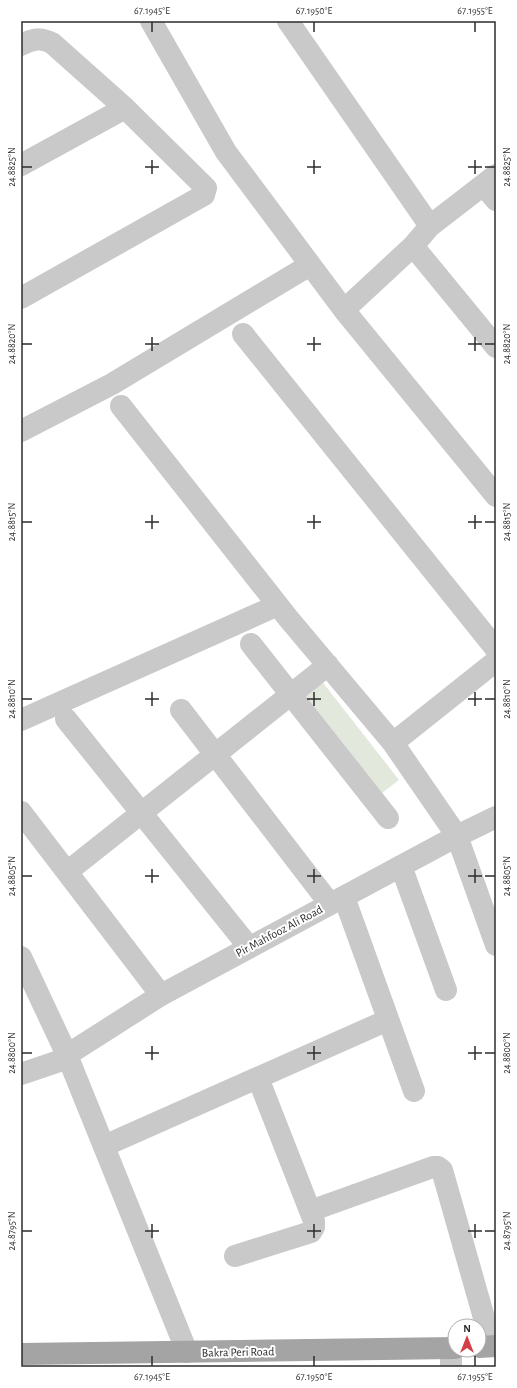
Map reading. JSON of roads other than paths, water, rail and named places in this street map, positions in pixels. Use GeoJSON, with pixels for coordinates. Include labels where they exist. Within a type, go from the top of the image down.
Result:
{"type":"FeatureCollection","features":[{"type":"Feature","properties":{"kind":"main road","name":"Bakra Peri Road"},"geometry":{"type":"LineString","coordinates":[[26,1358],[187,1352],[447,1355]]}},
{"type":"Feature","properties":{"kind":"street"},"geometry":{"type":"LineString","coordinates":[[151,21],[226,152],[344,310],[496,496]]}},
{"type":"Feature","properties":{"kind":"street"},"geometry":{"type":"LineString","coordinates":[[288,21],[430,226]]}},
{"type":"Feature","properties":{"kind":"street"},"geometry":{"type":"LineString","coordinates":[[21,45],[30,40],[42,38],[52,43],[125,108],[206,188],[204,195],[21,298]]}},
{"type":"Feature","properties":{"kind":"street"},"geometry":{"type":"LineString","coordinates":[[21,165],[125,108]]}},
{"type":"Feature","properties":{"kind":"street"},"geometry":{"type":"LineString","coordinates":[[344,310],[413,246],[430,226],[492,187]]}},
{"type":"Feature","properties":{"kind":"street"},"geometry":{"type":"LineString","coordinates":[[413,246],[496,347]]}},
{"type":"Feature","properties":{"kind":"street"},"geometry":{"type":"LineString","coordinates":[[21,431],[112,384],[310,265]]}},
{"type":"Feature","properties":{"kind":"street"},"geometry":{"type":"LineString","coordinates":[[243,334],[496,649]]}},
{"type":"Feature","properties":{"kind":"street"},"geometry":{"type":"LineString","coordinates":[[121,406],[278,605],[393,743],[457,836],[496,945]]}},
{"type":"Feature","properties":{"kind":"street"},"geometry":{"type":"LineString","coordinates":[[21,720],[278,605]]}},
{"type":"Feature","properties":{"kind":"street"},"geometry":{"type":"LineString","coordinates":[[251,644],[292,694],[388,818]]}},
{"type":"Feature","properties":{"kind":"street"},"geometry":{"type":"LineString","coordinates":[[393,743],[496,661]]}},
{"type":"Feature","properties":{"kind":"street"},"geometry":{"type":"LineString","coordinates":[[67,872],[328,665]]}},
{"type":"Feature","properties":{"kind":"street"},"geometry":{"type":"LineString","coordinates":[[181,710],[337,900],[388,1020],[414,1091]]}},
{"type":"Feature","properties":{"kind":"street"},"geometry":{"type":"LineString","coordinates":[[66,719],[249,947]]}},
{"type":"Feature","properties":{"kind":"street"},"geometry":{"type":"LineString","coordinates":[[21,812],[161,995]]}},
{"type":"Feature","properties":{"kind":"street","name":"Pir Mahfooz Ali Road"},"geometry":{"type":"LineString","coordinates":[[21,1074],[68,1057],[161,995],[457,836],[496,817]]}},
{"type":"Feature","properties":{"kind":"street"},"geometry":{"type":"LineString","coordinates":[[401,866],[446,990]]}},
{"type":"Feature","properties":{"kind":"street"},"geometry":{"type":"LineString","coordinates":[[21,957],[68,1057],[187,1352]]}},
{"type":"Feature","properties":{"kind":"street"},"geometry":{"type":"LineString","coordinates":[[104,1146],[388,1020]]}},
{"type":"Feature","properties":{"kind":"street"},"geometry":{"type":"LineString","coordinates":[[235,1256],[311,1232],[314,1227],[310,1210],[258,1078]]}},
{"type":"Feature","properties":{"kind":"street"},"geometry":{"type":"LineString","coordinates":[[310,1210],[433,1167],[438,1167],[442,1170],[489,1347]]}}]}
